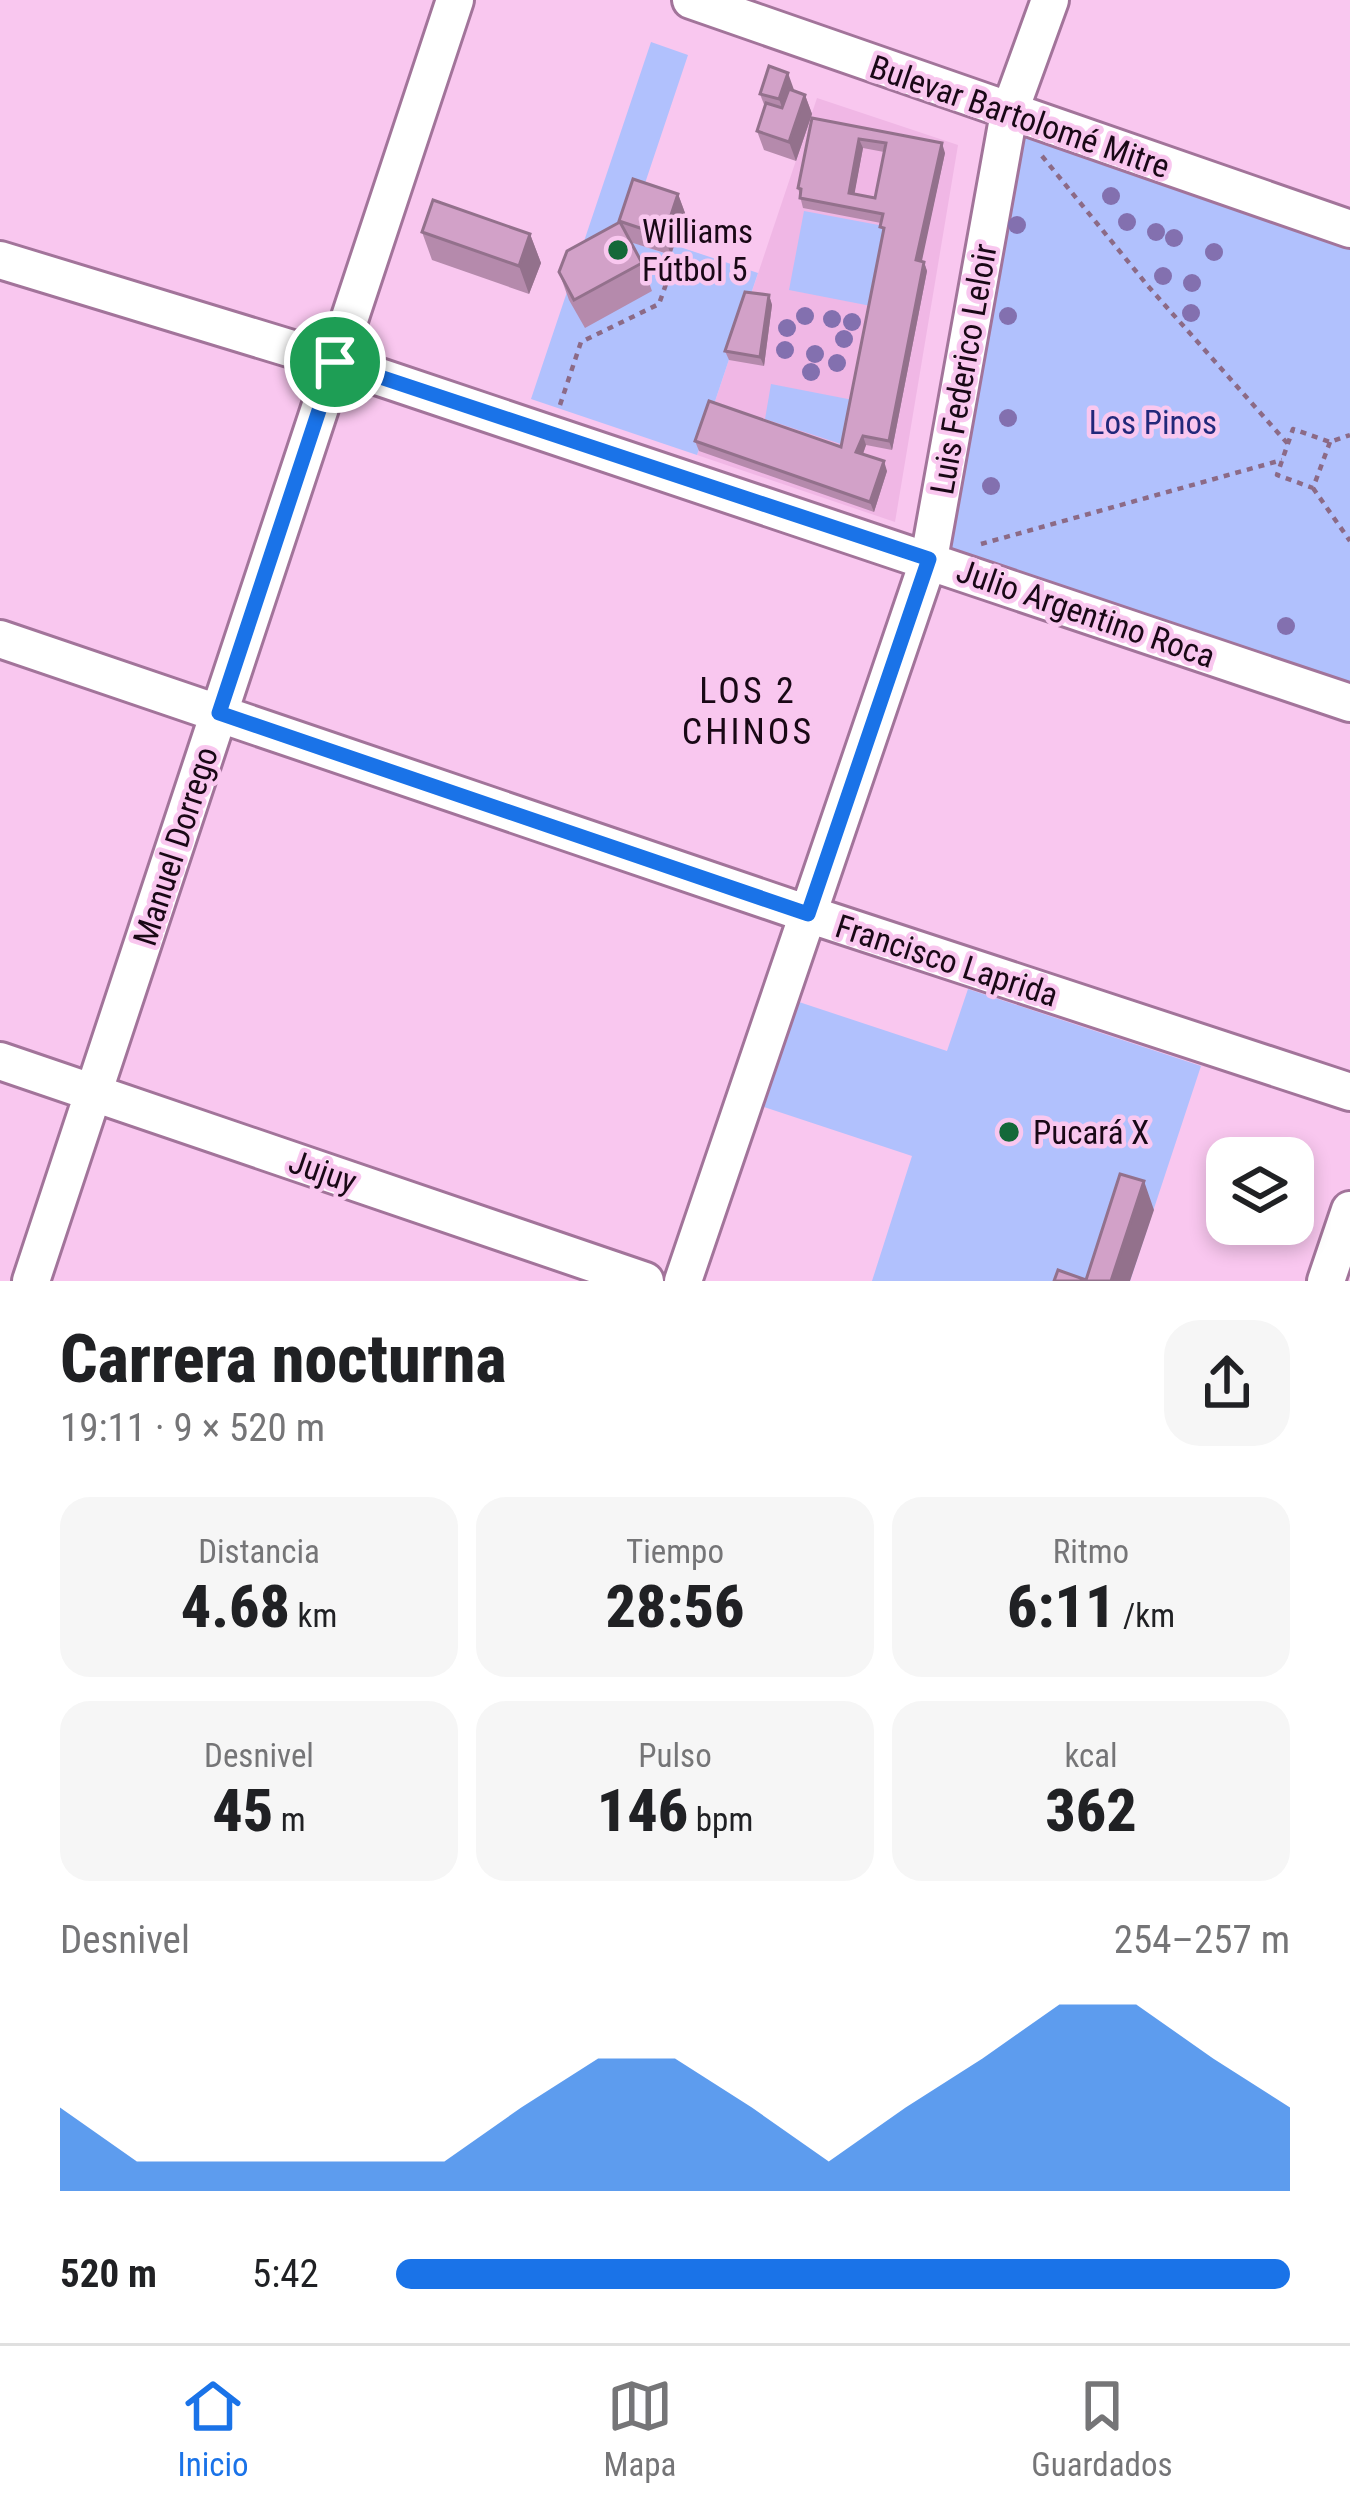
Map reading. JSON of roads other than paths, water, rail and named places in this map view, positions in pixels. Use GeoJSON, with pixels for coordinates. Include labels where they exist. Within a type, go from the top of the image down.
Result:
{"type":"FeatureCollection","features":[{"type":"Feature","properties":{"kind":"street","name":"Manuel Dorrego"},"geometry":{"type":"LineString","coordinates":[[31,1281],[455,0]]}},
{"type":"Feature","properties":{"kind":"street","name":"Bulevar Bartolomé Mitre"},"geometry":{"type":"LineString","coordinates":[[691,0],[1350,229]]}},
{"type":"Feature","properties":{"kind":"street","name":"Luis Federico Leloir"},"geometry":{"type":"LineString","coordinates":[[683,1281],[929,559],[1009,113],[1050,0]]}},
{"type":"Feature","properties":{"kind":"street","name":"Julio Argentino Roca"},"geometry":{"type":"LineString","coordinates":[[0,260],[335,362],[1350,703]]}},
{"type":"Feature","properties":{"kind":"street","name":"Francisco Laprida"},"geometry":{"type":"LineString","coordinates":[[0,639],[808,914],[1350,1092]]}},
{"type":"Feature","properties":{"kind":"street","name":"Jujuy"},"geometry":{"type":"LineString","coordinates":[[0,1061],[645,1281]]}},
{"type":"Feature","properties":{"kind":"street"},"geometry":{"type":"LineString","coordinates":[[1326,1281],[1350,1210]]}},
{"type":"Feature","properties":{"kind":"place","name":"Williams Fútbol 5"},"geometry":{"type":"Point","coordinates":[618,250]}},
{"type":"Feature","properties":{"kind":"place","name":"Pucará X"},"geometry":{"type":"Point","coordinates":[1009,1132]}},
{"type":"Feature","properties":{"kind":"district","name":"LOS 2 CHINOS"},"geometry":{"type":"Point","coordinates":[748,710]}},
{"type":"Feature","properties":{"kind":"park label","name":"Los Pinos"},"geometry":{"type":"Point","coordinates":[1153,422]}}]}
